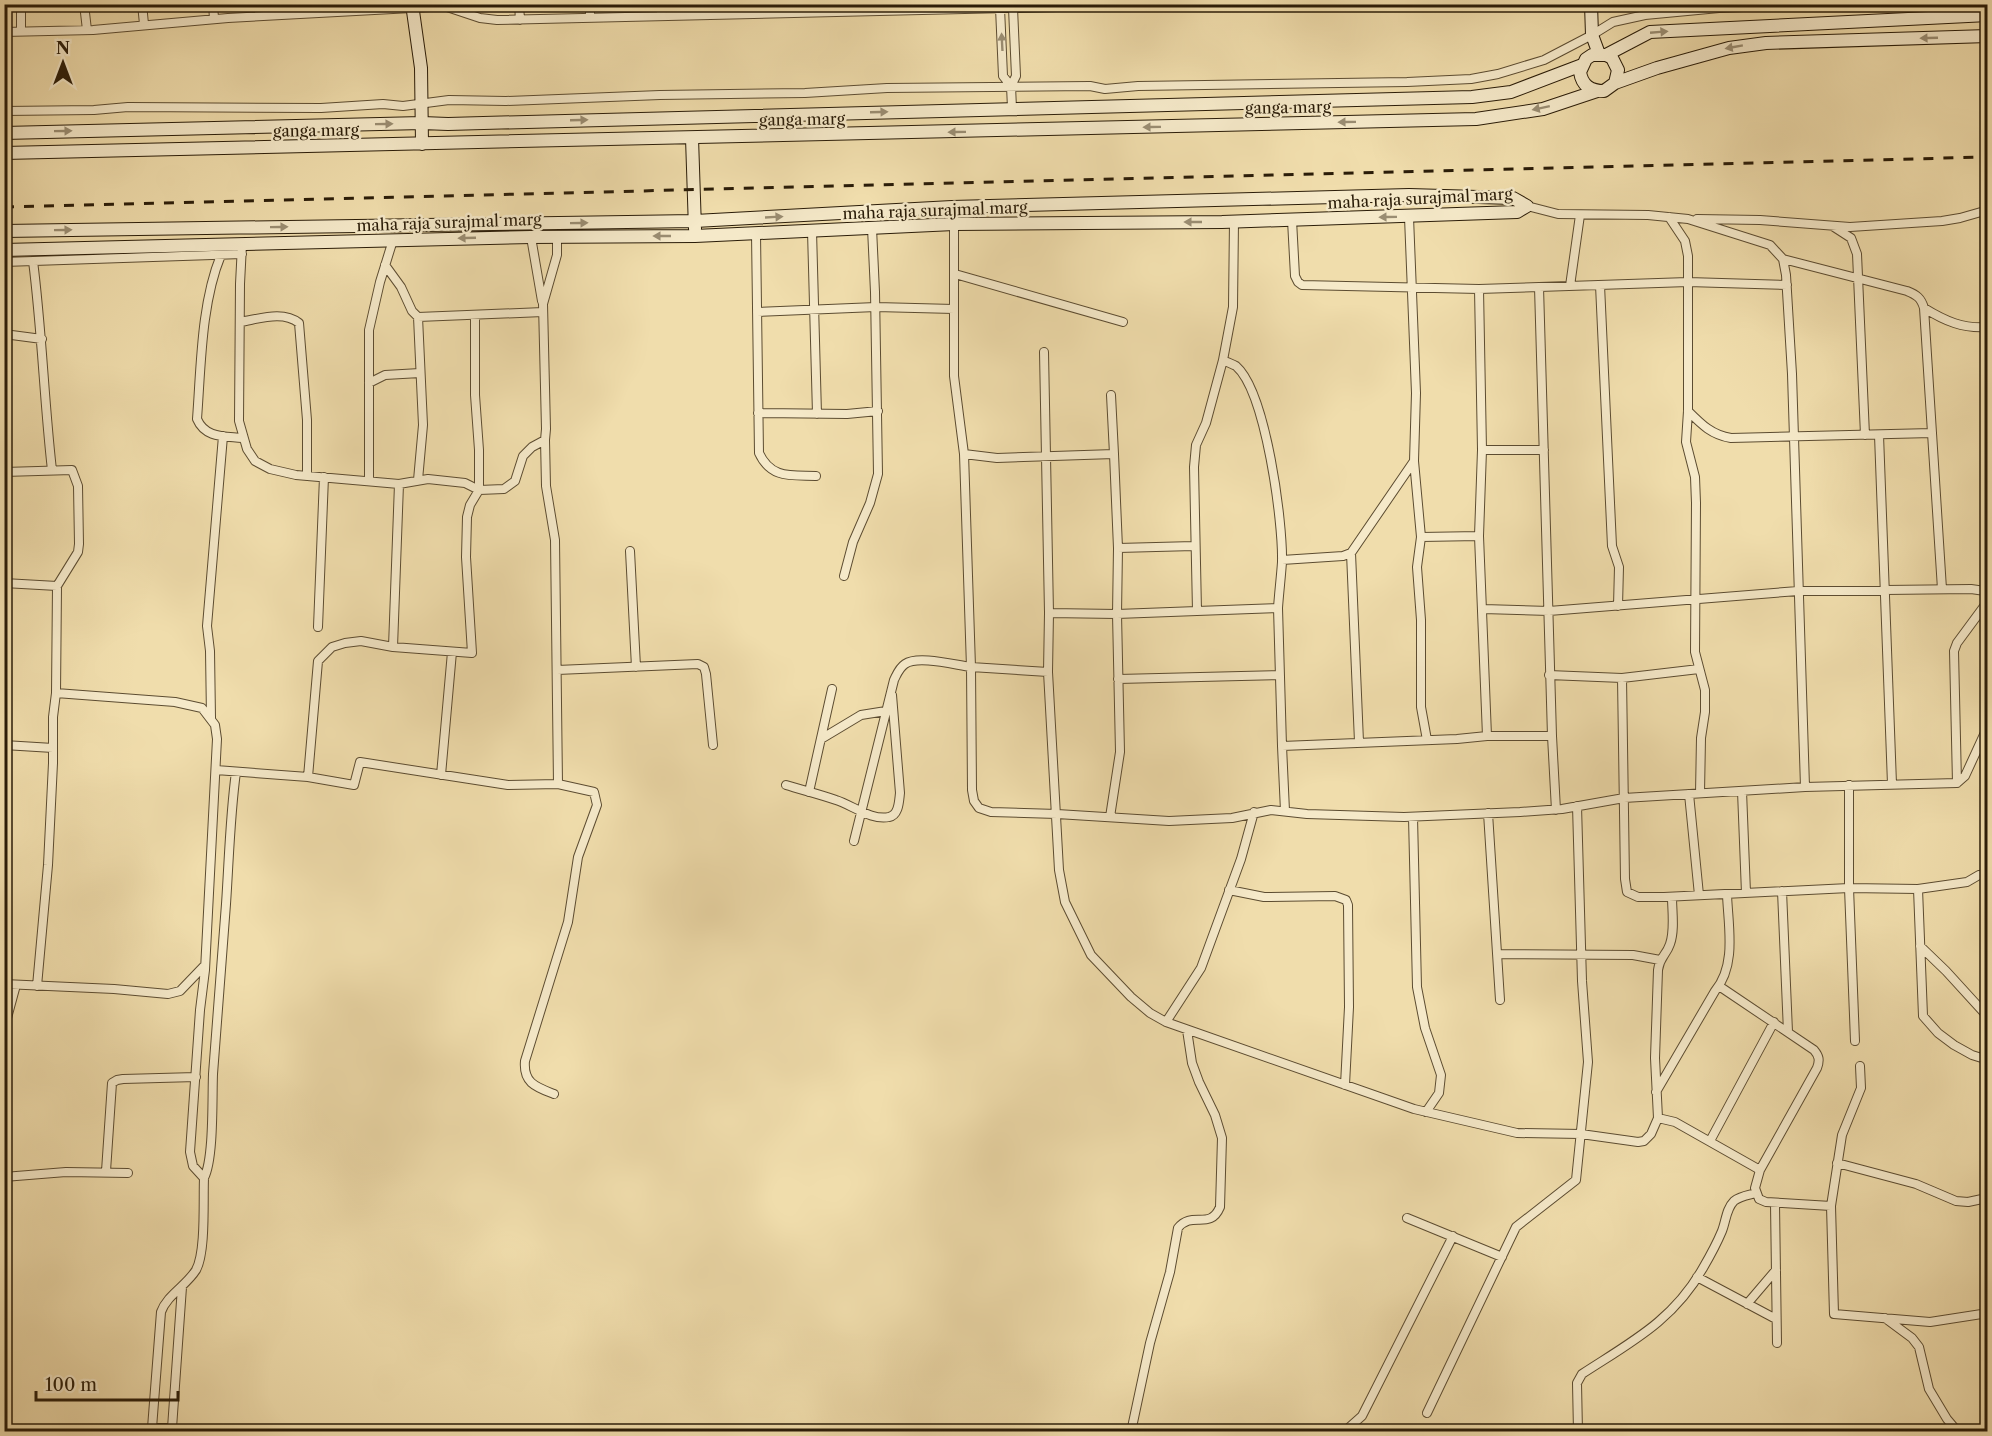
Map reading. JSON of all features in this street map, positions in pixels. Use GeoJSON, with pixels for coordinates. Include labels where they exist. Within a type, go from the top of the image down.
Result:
{"type":"FeatureCollection","features":[{"type":"Feature","properties":{"kind":"street"},"geometry":{"type":"LineString","coordinates":[[21,4],[21,31]]}},
{"type":"Feature","properties":{"kind":"street"},"geometry":{"type":"LineString","coordinates":[[84,4],[87,30]]}},
{"type":"Feature","properties":{"kind":"street"},"geometry":{"type":"LineString","coordinates":[[142,4],[144,24]]}},
{"type":"Feature","properties":{"kind":"street"},"geometry":{"type":"LineString","coordinates":[[213,4],[214,20]]}},
{"type":"Feature","properties":{"kind":"street"},"geometry":{"type":"LineString","coordinates":[[272,4],[272,16]]}},
{"type":"Feature","properties":{"kind":"street"},"geometry":{"type":"LineString","coordinates":[[519,4],[520,20]]}},
{"type":"Feature","properties":{"kind":"street"},"geometry":{"type":"LineString","coordinates":[[590,4],[591,18]]}},
{"type":"Feature","properties":{"kind":"street"},"geometry":{"type":"LineString","coordinates":[[662,4],[662,16]]}},
{"type":"Feature","properties":{"kind":"street"},"geometry":{"type":"LineString","coordinates":[[736,4],[736,15]]}},
{"type":"Feature","properties":{"kind":"street"},"geometry":{"type":"LineString","coordinates":[[4,32],[87,30],[272,16],[332,8],[395,6],[444,5],[480,18],[520,20],[736,15],[807,9],[1182,4]]}},
{"type":"Feature","properties":{"kind":"street"},"geometry":{"type":"LineString","coordinates":[[1591,4],[1592,35],[1602,54],[1612,58],[1618,70],[1615,83]]}},
{"type":"Feature","properties":{"kind":"street"},"geometry":{"type":"LineString","coordinates":[[4,111],[94,110],[128,107],[321,108],[423,104],[449,100],[506,101],[548,98],[805,93],[887,88],[972,89],[1011,86],[1090,86],[1105,89],[1138,86],[1471,79],[1498,74],[1544,60],[1613,22],[1645,15],[1719,8],[1817,4]]}},
{"type":"Feature","properties":{"kind":"street"},"geometry":{"type":"LineString","coordinates":[[412,6],[421,68],[422,144]]}},
{"type":"Feature","properties":{"kind":"street"},"geometry":{"type":"LineString","coordinates":[[1000,8],[1003,76],[1011,86]]}},
{"type":"Feature","properties":{"kind":"street"},"geometry":{"type":"LineString","coordinates":[[1012,108],[1011,86],[1016,76],[1013,8]]}},
{"type":"Feature","properties":{"kind":"street"},"geometry":{"type":"LineString","coordinates":[[1988,15],[1650,32],[1602,54],[1592,55],[1582,65],[1581,79],[1585,85],[1597,91],[1604,91],[1615,83],[1657,68],[1729,48],[1766,43],[1988,36]]}},
{"type":"Feature","properties":{"kind":"street","name":"ganga marg"},"geometry":{"type":"LineString","coordinates":[[4,133],[448,124],[1472,97],[1511,92],[1582,65]]}},
{"type":"Feature","properties":{"kind":"street","name":"ganga marg"},"geometry":{"type":"LineString","coordinates":[[4,153],[1476,119],[1543,109],[1597,91]]}},
{"type":"Feature","properties":{"kind":"street"},"geometry":{"type":"LineString","coordinates":[[692,138],[695,237]]}},
{"type":"Feature","properties":{"kind":"street"},"geometry":{"type":"LineString","coordinates":[[1409,195],[1416,393],[1414,461],[1421,537],[1416,567],[1421,620],[1421,708],[1426,740]]}},
{"type":"Feature","properties":{"kind":"street","name":"maha raja surajmal marg"},"geometry":{"type":"LineString","coordinates":[[4,231],[695,221],[952,207],[1409,195],[1513,198],[1527,206],[1517,212],[1409,217],[954,224],[695,237],[557,236],[393,240],[242,249],[4,250]]}},
{"type":"Feature","properties":{"kind":"street"},"geometry":{"type":"LineString","coordinates":[[1197,611],[1194,467],[1196,445],[1206,423],[1223,360],[1233,307],[1234,221],[1232,200]]}},
{"type":"Feature","properties":{"kind":"street"},"geometry":{"type":"LineString","coordinates":[[1527,206],[1558,214],[1760,220],[1832,226],[1942,221],[1988,210]]}},
{"type":"Feature","properties":{"kind":"street"},"geometry":{"type":"LineString","coordinates":[[952,207],[955,274],[954,376],[964,454],[971,668],[972,790],[974,801],[979,808],[991,812],[1169,821],[1232,818],[1271,810],[1307,814],[1413,817],[1556,810],[1624,798],[1700,793],[1849,785],[1957,783],[1965,776],[1988,726]]}},
{"type":"Feature","properties":{"kind":"street"},"geometry":{"type":"LineString","coordinates":[[1570,286],[1580,214]]}},
{"type":"Feature","properties":{"kind":"street"},"geometry":{"type":"LineString","coordinates":[[1669,217],[1688,248],[1686,442],[1695,477],[1695,652],[1706,690],[1706,712],[1701,738],[1700,793]]}},
{"type":"Feature","properties":{"kind":"street"},"geometry":{"type":"LineString","coordinates":[[1688,219],[1770,245],[1783,259],[1917,295],[1922,300],[1942,590]]}},
{"type":"Feature","properties":{"kind":"street"},"geometry":{"type":"LineString","coordinates":[[1292,220],[1295,276],[1302,285],[1479,289],[1688,282],[1787,285]]}},
{"type":"Feature","properties":{"kind":"street"},"geometry":{"type":"LineString","coordinates":[[1832,226],[1851,238],[1855,246],[1865,435]]}},
{"type":"Feature","properties":{"kind":"street"},"geometry":{"type":"LineString","coordinates":[[242,227],[239,421],[242,438],[255,461],[270,469],[307,476],[399,484],[428,479],[465,483],[479,490],[504,489],[515,481],[524,456],[532,447],[545,440]]}},
{"type":"Feature","properties":{"kind":"street"},"geometry":{"type":"LineString","coordinates":[[844,576],[853,542],[870,503],[878,474],[876,307],[872,228]]}},
{"type":"Feature","properties":{"kind":"street"},"geometry":{"type":"LineString","coordinates":[[812,231],[817,414]]}},
{"type":"Feature","properties":{"kind":"street"},"geometry":{"type":"LineString","coordinates":[[756,234],[759,453],[764,464],[772,471],[816,476]]}},
{"type":"Feature","properties":{"kind":"street"},"geometry":{"type":"LineString","coordinates":[[543,308],[556,255],[557,236]]}},
{"type":"Feature","properties":{"kind":"street"},"geometry":{"type":"LineString","coordinates":[[531,237],[543,308],[546,486],[555,540],[558,784]]}},
{"type":"Feature","properties":{"kind":"street"},"geometry":{"type":"LineString","coordinates":[[369,481],[369,330],[393,240]]}},
{"type":"Feature","properties":{"kind":"street"},"geometry":{"type":"LineString","coordinates":[[4,262],[221,255],[242,249]]}},
{"type":"Feature","properties":{"kind":"street"},"geometry":{"type":"LineString","coordinates":[[221,255],[216,267],[206,320],[198,419],[201,428],[207,432],[242,438]]}},
{"type":"Feature","properties":{"kind":"street"},"geometry":{"type":"LineString","coordinates":[[1783,259],[1787,285],[1793,435],[1804,787]]}},
{"type":"Feature","properties":{"kind":"street"},"geometry":{"type":"LineString","coordinates":[[33,261],[42,339],[52,470]]}},
{"type":"Feature","properties":{"kind":"street"},"geometry":{"type":"LineString","coordinates":[[385,265],[401,287],[412,311],[418,317],[423,425],[418,480]]}},
{"type":"Feature","properties":{"kind":"street"},"geometry":{"type":"LineString","coordinates":[[955,274],[1123,322]]}},
{"type":"Feature","properties":{"kind":"street"},"geometry":{"type":"LineString","coordinates":[[1600,285],[1612,546],[1619,567],[1618,606]]}},
{"type":"Feature","properties":{"kind":"street"},"geometry":{"type":"LineString","coordinates":[[1539,287],[1549,675],[1556,810]]}},
{"type":"Feature","properties":{"kind":"street"},"geometry":{"type":"LineString","coordinates":[[1479,289],[1482,450],[1479,536],[1487,736]]}},
{"type":"Feature","properties":{"kind":"street"},"geometry":{"type":"LineString","coordinates":[[757,312],[876,307],[954,309]]}},
{"type":"Feature","properties":{"kind":"street"},"geometry":{"type":"LineString","coordinates":[[418,317],[475,316],[543,308]]}},
{"type":"Feature","properties":{"kind":"street"},"geometry":{"type":"LineString","coordinates":[[1924,308],[1954,324],[1971,329],[1988,327]]}},
{"type":"Feature","properties":{"kind":"street"},"geometry":{"type":"LineString","coordinates":[[240,322],[285,316],[299,323],[307,420],[307,476]]}},
{"type":"Feature","properties":{"kind":"street"},"geometry":{"type":"LineString","coordinates":[[308,777],[318,661],[332,647],[361,641],[393,647],[472,653],[466,557],[467,517],[470,505],[479,490],[475,395],[475,316]]}},
{"type":"Feature","properties":{"kind":"street"},"geometry":{"type":"LineString","coordinates":[[4,334],[42,339]]}},
{"type":"Feature","properties":{"kind":"street"},"geometry":{"type":"LineString","coordinates":[[1044,352],[1048,672],[1059,870],[1065,902],[1091,955],[1131,998],[1150,1013],[1186,1030],[1426,1113],[1517,1133],[1581,1134],[1628,1142],[1644,1141],[1651,1134],[1658,1118],[1655,1092],[1660,960],[1670,946],[1672,936],[1672,897]]}},
{"type":"Feature","properties":{"kind":"street"},"geometry":{"type":"LineString","coordinates":[[1223,360],[1235,365],[1242,373],[1255,399],[1274,466],[1282,560],[1278,608],[1285,811]]}},
{"type":"Feature","properties":{"kind":"street"},"geometry":{"type":"LineString","coordinates":[[369,383],[386,375],[420,373]]}},
{"type":"Feature","properties":{"kind":"street"},"geometry":{"type":"LineString","coordinates":[[1110,817],[1120,752],[1116,614],[1118,548],[1111,396]]}},
{"type":"Feature","properties":{"kind":"street"},"geometry":{"type":"LineString","coordinates":[[758,413],[817,414],[878,411]]}},
{"type":"Feature","properties":{"kind":"street"},"geometry":{"type":"LineString","coordinates":[[1688,411],[1718,436],[1731,438],[1932,433]]}},
{"type":"Feature","properties":{"kind":"street"},"geometry":{"type":"LineString","coordinates":[[1879,435],[1892,784]]}},
{"type":"Feature","properties":{"kind":"street"},"geometry":{"type":"LineString","coordinates":[[211,718],[210,651],[207,627],[224,436]]}},
{"type":"Feature","properties":{"kind":"street"},"geometry":{"type":"LineString","coordinates":[[1482,450],[1544,450]]}},
{"type":"Feature","properties":{"kind":"street"},"geometry":{"type":"LineString","coordinates":[[964,454],[997,458],[1114,454]]}},
{"type":"Feature","properties":{"kind":"street"},"geometry":{"type":"LineString","coordinates":[[1282,560],[1343,556],[1351,553],[1414,461]]}},
{"type":"Feature","properties":{"kind":"street"},"geometry":{"type":"LineString","coordinates":[[4,472],[72,470],[78,486],[78,552],[57,586],[56,693],[53,717],[48,865],[38,986]]}},
{"type":"Feature","properties":{"kind":"street"},"geometry":{"type":"LineString","coordinates":[[318,627],[324,477]]}},
{"type":"Feature","properties":{"kind":"street"},"geometry":{"type":"LineString","coordinates":[[393,647],[399,484]]}},
{"type":"Feature","properties":{"kind":"street"},"geometry":{"type":"LineString","coordinates":[[1421,537],[1479,536]]}},
{"type":"Feature","properties":{"kind":"street"},"geometry":{"type":"LineString","coordinates":[[1118,548],[1194,546]]}},
{"type":"Feature","properties":{"kind":"street"},"geometry":{"type":"LineString","coordinates":[[630,551],[636,667]]}},
{"type":"Feature","properties":{"kind":"street"},"geometry":{"type":"LineString","coordinates":[[1351,553],[1359,742]]}},
{"type":"Feature","properties":{"kind":"street"},"geometry":{"type":"LineString","coordinates":[[4,583],[57,586]]}},
{"type":"Feature","properties":{"kind":"street"},"geometry":{"type":"LineString","coordinates":[[1483,609],[1549,611],[1798,591],[1942,590],[1985,591],[1988,594]]}},
{"type":"Feature","properties":{"kind":"street"},"geometry":{"type":"LineString","coordinates":[[1957,783],[1954,651],[1957,643],[1988,601]]}},
{"type":"Feature","properties":{"kind":"street"},"geometry":{"type":"LineString","coordinates":[[1049,613],[1116,614],[1278,608]]}},
{"type":"Feature","properties":{"kind":"street"},"geometry":{"type":"LineString","coordinates":[[441,775],[452,652]]}},
{"type":"Feature","properties":{"kind":"street"},"geometry":{"type":"LineString","coordinates":[[854,841],[898,670],[916,660],[971,668],[1048,672]]}},
{"type":"Feature","properties":{"kind":"street"},"geometry":{"type":"LineString","coordinates":[[557,670],[690,663],[704,667],[713,745]]}},
{"type":"Feature","properties":{"kind":"street"},"geometry":{"type":"LineString","coordinates":[[1549,675],[1622,678],[1699,669]]}},
{"type":"Feature","properties":{"kind":"street"},"geometry":{"type":"LineString","coordinates":[[1118,679],[1280,675]]}},
{"type":"Feature","properties":{"kind":"street"},"geometry":{"type":"LineString","coordinates":[[1622,678],[1627,892],[1638,897],[1672,897],[1849,888],[1918,889],[1967,882],[1979,875],[1988,874]]}},
{"type":"Feature","properties":{"kind":"street"},"geometry":{"type":"LineString","coordinates":[[786,785],[838,800],[861,812],[880,817],[891,817],[895,814],[900,793],[892,687]]}},
{"type":"Feature","properties":{"kind":"street"},"geometry":{"type":"LineString","coordinates":[[809,792],[832,689]]}},
{"type":"Feature","properties":{"kind":"street"},"geometry":{"type":"LineString","coordinates":[[56,693],[175,702],[202,708],[215,725],[216,770],[205,965],[190,1152],[193,1166],[204,1178]]}},
{"type":"Feature","properties":{"kind":"street"},"geometry":{"type":"LineString","coordinates":[[821,739],[861,715],[886,711]]}},
{"type":"Feature","properties":{"kind":"street"},"geometry":{"type":"LineString","coordinates":[[1281,746],[1487,736],[1552,736]]}},
{"type":"Feature","properties":{"kind":"street"},"geometry":{"type":"LineString","coordinates":[[4,745],[53,748]]}},
{"type":"Feature","properties":{"kind":"street"},"geometry":{"type":"LineString","coordinates":[[216,770],[308,777],[354,785],[360,762],[508,785],[558,784],[594,792],[597,805],[578,857],[568,922],[525,1061],[524,1070],[529,1082],[535,1087],[554,1094]]}},
{"type":"Feature","properties":{"kind":"street"},"geometry":{"type":"LineString","coordinates":[[182,1287],[172,1428],[151,1430],[161,1312],[164,1304],[198,1267],[200,1258],[204,1178],[207,1171],[210,1141],[230,820],[236,772]]}},
{"type":"Feature","properties":{"kind":"street"},"geometry":{"type":"LineString","coordinates":[[1849,785],[1849,888],[1855,1041]]}},
{"type":"Feature","properties":{"kind":"street"},"geometry":{"type":"LineString","coordinates":[[1742,791],[1746,893]]}},
{"type":"Feature","properties":{"kind":"street"},"geometry":{"type":"LineString","coordinates":[[1689,794],[1699,895]]}},
{"type":"Feature","properties":{"kind":"street"},"geometry":{"type":"LineString","coordinates":[[1427,1413],[1516,1227],[1576,1180],[1588,1062],[1581,955],[1577,806]]}},
{"type":"Feature","properties":{"kind":"street"},"geometry":{"type":"LineString","coordinates":[[1166,1022],[1201,968],[1240,859],[1254,812]]}},
{"type":"Feature","properties":{"kind":"street"},"geometry":{"type":"LineString","coordinates":[[1488,813],[1500,1000]]}},
{"type":"Feature","properties":{"kind":"street"},"geometry":{"type":"LineString","coordinates":[[1413,817],[1416,987],[1425,1029],[1441,1075],[1439,1093],[1426,1113]]}},
{"type":"Feature","properties":{"kind":"street"},"geometry":{"type":"LineString","coordinates":[[1918,889],[1923,1016],[1938,1033],[1954,1045],[1972,1055],[1988,1060]]}},
{"type":"Feature","properties":{"kind":"street"},"geometry":{"type":"LineString","coordinates":[[1229,890],[1264,897],[1335,896],[1346,900],[1348,905],[1349,976],[1345,1085]]}},
{"type":"Feature","properties":{"kind":"street"},"geometry":{"type":"LineString","coordinates":[[1782,891],[1788,1032]]}},
{"type":"Feature","properties":{"kind":"street"},"geometry":{"type":"LineString","coordinates":[[1655,1092],[1727,972],[1729,959],[1727,894]]}},
{"type":"Feature","properties":{"kind":"street"},"geometry":{"type":"LineString","coordinates":[[1920,946],[1988,1017]]}},
{"type":"Feature","properties":{"kind":"street"},"geometry":{"type":"LineString","coordinates":[[1497,954],[1633,955],[1660,960]]}},
{"type":"Feature","properties":{"kind":"street"},"geometry":{"type":"LineString","coordinates":[[4,984],[168,994],[180,991],[205,965]]}},
{"type":"Feature","properties":{"kind":"street"},"geometry":{"type":"LineString","coordinates":[[4,1029],[16,985]]}},
{"type":"Feature","properties":{"kind":"street"},"geometry":{"type":"LineString","coordinates":[[1719,986],[1814,1050],[1820,1062],[1760,1170],[1756,1179],[1756,1193],[1759,1198],[1775,1204],[1831,1206]]}},
{"type":"Feature","properties":{"kind":"street"},"geometry":{"type":"LineString","coordinates":[[1710,1141],[1774,1022]]}},
{"type":"Feature","properties":{"kind":"street"},"geometry":{"type":"LineString","coordinates":[[1131,1431],[1148,1354],[1170,1272],[1178,1228],[1182,1222],[1188,1220],[1211,1220],[1217,1216],[1220,1207],[1222,1138],[1215,1115],[1192,1063],[1186,1030]]}},
{"type":"Feature","properties":{"kind":"street"},"geometry":{"type":"LineString","coordinates":[[1860,1066],[1861,1088],[1842,1135],[1831,1206],[1834,1314],[1930,1322],[1988,1313]]}},
{"type":"Feature","properties":{"kind":"street"},"geometry":{"type":"LineString","coordinates":[[106,1171],[112,1083],[123,1079],[196,1077]]}},
{"type":"Feature","properties":{"kind":"street"},"geometry":{"type":"LineString","coordinates":[[1658,1118],[1675,1122],[1760,1170]]}},
{"type":"Feature","properties":{"kind":"street"},"geometry":{"type":"LineString","coordinates":[[1837,1163],[1916,1184],[1956,1201],[1968,1202],[1982,1199],[1988,1193]]}},
{"type":"Feature","properties":{"kind":"street"},"geometry":{"type":"LineString","coordinates":[[4,1177],[57,1172],[128,1173]]}},
{"type":"Feature","properties":{"kind":"street"},"geometry":{"type":"LineString","coordinates":[[1578,1431],[1577,1383],[1582,1374],[1660,1322],[1677,1306],[1697,1277],[1723,1230],[1734,1201],[1756,1193]]}},
{"type":"Feature","properties":{"kind":"street"},"geometry":{"type":"LineString","coordinates":[[1775,1204],[1777,1342]]}},
{"type":"Feature","properties":{"kind":"street"},"geometry":{"type":"LineString","coordinates":[[1407,1218],[1502,1257]]}},
{"type":"Feature","properties":{"kind":"street"},"geometry":{"type":"LineString","coordinates":[[1344,1431],[1362,1416],[1453,1236]]}},
{"type":"Feature","properties":{"kind":"street"},"geometry":{"type":"LineString","coordinates":[[1748,1304],[1776,1269]]}},
{"type":"Feature","properties":{"kind":"street"},"geometry":{"type":"LineString","coordinates":[[1697,1277],[1776,1319]]}},
{"type":"Feature","properties":{"kind":"street"},"geometry":{"type":"LineString","coordinates":[[1885,1318],[1912,1338],[1918,1347],[1929,1389],[1947,1419],[1958,1431]]}},
{"type":"Feature","properties":{"kind":"railway"},"geometry":{"type":"LineString","coordinates":[[4,207],[1988,157]]}}]}
